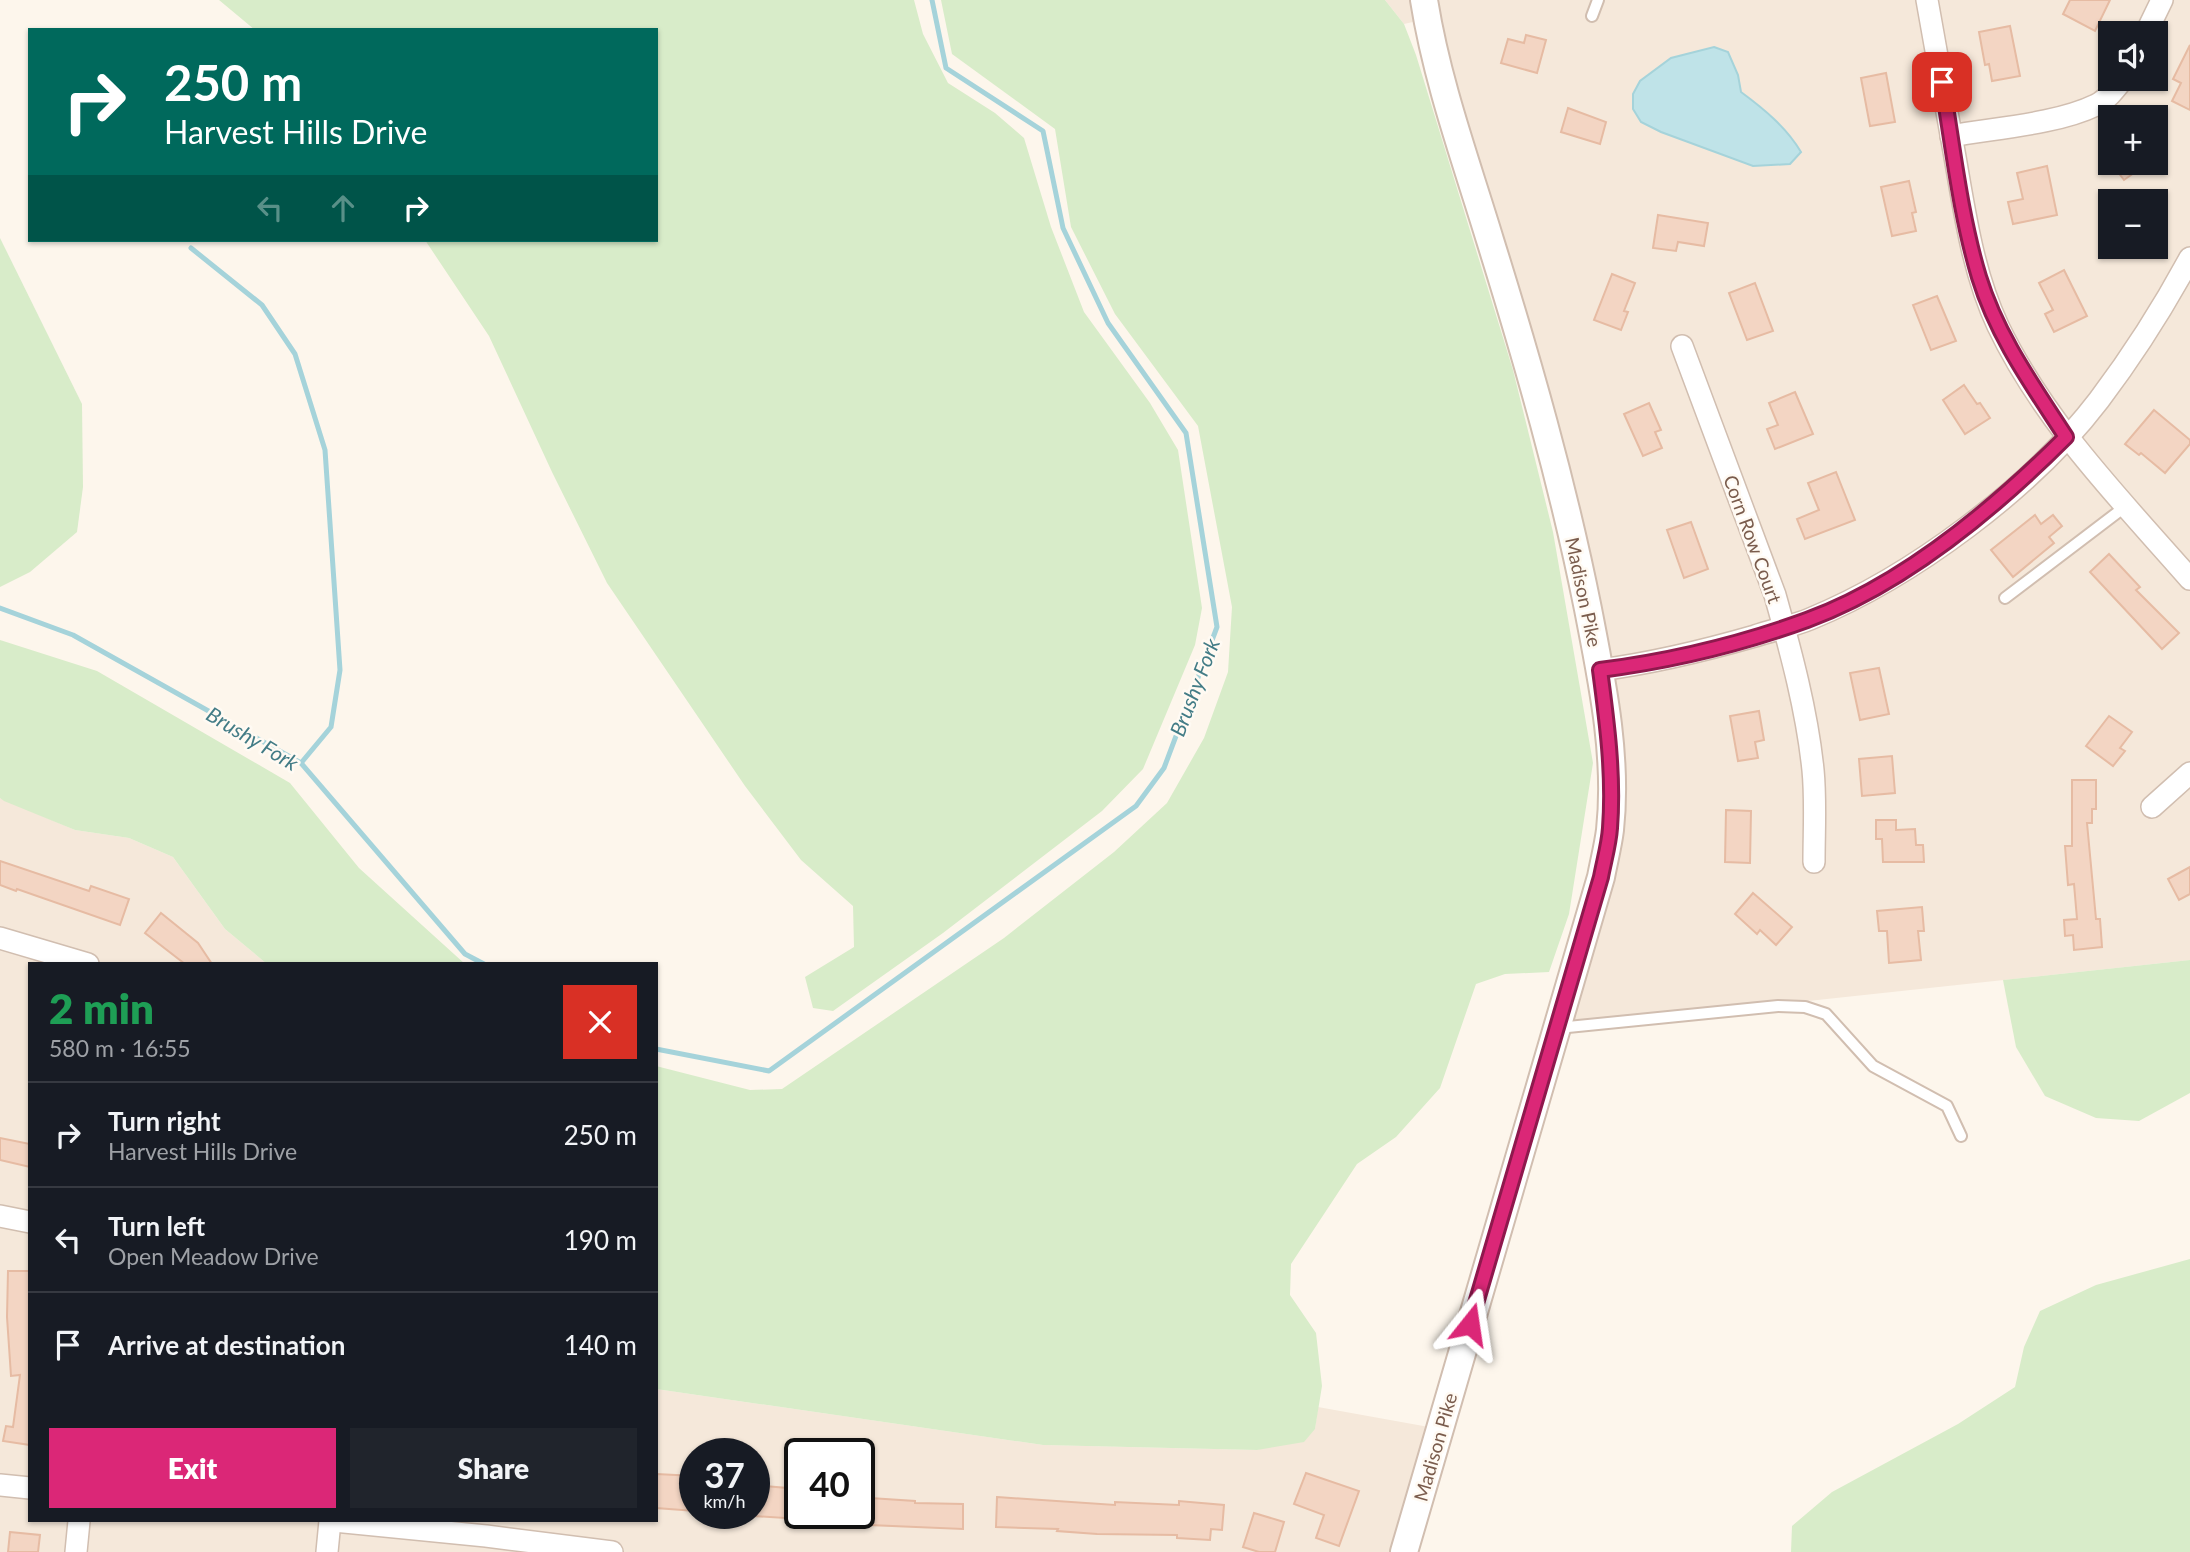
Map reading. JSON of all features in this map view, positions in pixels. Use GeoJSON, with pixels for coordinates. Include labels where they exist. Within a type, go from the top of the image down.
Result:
{"type":"FeatureCollection","features":[{"type":"Feature","properties":{"kind":"street","name":"Madison Pike"},"geometry":{"type":"LineString","coordinates":[[1404,1552],[1558,1028],[1601,877],[1610,830],[1609,733],[1600,670],[1553,452],[1438,72],[1424,0]]}},
{"type":"Feature","properties":{"kind":"street"},"geometry":{"type":"LineString","coordinates":[[1927,0],[1965,214],[1979,277],[1997,325],[2066,437],[2190,579]]}},
{"type":"Feature","properties":{"kind":"street"},"geometry":{"type":"LineString","coordinates":[[2152,21],[2162,0]]}},
{"type":"Feature","properties":{"kind":"street"},"geometry":{"type":"LineString","coordinates":[[1951,136],[2064,117],[2098,105],[2111,91]]}},
{"type":"Feature","properties":{"kind":"street"},"geometry":{"type":"LineString","coordinates":[[1600,670],[1650,664],[1808,620],[1846,603],[1927,555],[1991,508],[2066,437],[2097,402],[2170,296],[2190,258]]}},
{"type":"Feature","properties":{"kind":"street","name":"Corn Row Court"},"geometry":{"type":"LineString","coordinates":[[1682,346],[1775,595],[1784,627],[1807,726],[1812,760],[1814,862]]}},
{"type":"Feature","properties":{"kind":"street"},"geometry":{"type":"LineString","coordinates":[[2152,807],[2190,773]]}},
{"type":"Feature","properties":{"kind":"street"},"geometry":{"type":"LineString","coordinates":[[0,938],[81,962]]}},
{"type":"Feature","properties":{"kind":"street"},"geometry":{"type":"LineString","coordinates":[[0,1216],[28,1222]]}},
{"type":"Feature","properties":{"kind":"street"},"geometry":{"type":"LineString","coordinates":[[0,1485],[28,1488]]}},
{"type":"Feature","properties":{"kind":"street"},"geometry":{"type":"LineString","coordinates":[[76,1552],[79,1522]]}},
{"type":"Feature","properties":{"kind":"street"},"geometry":{"type":"LineString","coordinates":[[327,1552],[332,1522]]}},
{"type":"Feature","properties":{"kind":"street"},"geometry":{"type":"LineString","coordinates":[[341,1522],[612,1552]]}},
{"type":"Feature","properties":{"kind":"lane"},"geometry":{"type":"LineString","coordinates":[[1592,16],[1598,0]]}},
{"type":"Feature","properties":{"kind":"lane"},"geometry":{"type":"LineString","coordinates":[[2005,598],[2126,506]]}},
{"type":"Feature","properties":{"kind":"lane"},"geometry":{"type":"LineString","coordinates":[[1558,1028],[1778,1006],[1805,1007],[1826,1014],[1873,1066],[1947,1106],[1961,1136]]}},
{"type":"Feature","properties":{"kind":"shaded area"},"geometry":{"type":"Polygon","coordinates":[[[1385,0],[2190,0],[2190,960],[1558,1028],[1601,877],[1600,670],[1426,19],[1404,24],[1385,0]]]}},
{"type":"Feature","properties":{"kind":"shaded area"},"geometry":{"type":"Polygon","coordinates":[[[0,798],[75,830],[129,838],[173,857],[225,929],[265,962],[28,962],[28,1522],[658,1522],[658,1389],[1043,1445],[1257,1450],[1315,1429],[1318,1407],[1440,1429],[1404,1552],[0,1552],[0,798]]]}},
{"type":"Feature","properties":{"kind":"green space"},"geometry":{"type":"Polygon","coordinates":[[[219,0],[914,0],[923,34],[948,83],[995,113],[1024,138],[1051,227],[1084,312],[1150,403],[1178,450],[1202,608],[1195,645],[1143,769],[1102,811],[943,933],[833,1011],[813,1008],[805,977],[854,947],[853,906],[801,860],[745,786],[607,583],[489,336],[426,242],[658,242],[658,28],[253,28],[219,0]]]}},
{"type":"Feature","properties":{"kind":"green space"},"geometry":{"type":"Polygon","coordinates":[[[941,0],[1385,0],[1404,24],[1416,55],[1513,370],[1553,532],[1593,763],[1569,914],[1549,972],[1505,974],[1476,984],[1440,1088],[1396,1137],[1357,1164],[1291,1264],[1290,1295],[1316,1333],[1322,1386],[1315,1429],[1304,1442],[1257,1450],[1043,1445],[658,1389],[658,1067],[750,1090],[782,1089],[1004,938],[1114,852],[1167,803],[1204,738],[1228,672],[1232,607],[1198,426],[1115,314],[1071,227],[1055,129],[952,54],[941,0]]]}},
{"type":"Feature","properties":{"kind":"green space"},"geometry":{"type":"Polygon","coordinates":[[[0,238],[82,404],[83,487],[77,532],[30,572],[0,587],[0,238]]]}},
{"type":"Feature","properties":{"kind":"green space"},"geometry":{"type":"Polygon","coordinates":[[[0,640],[97,671],[290,783],[359,868],[463,962],[265,962],[225,929],[173,857],[129,838],[75,830],[0,798],[0,640]]]}},
{"type":"Feature","properties":{"kind":"green space"},"geometry":{"type":"Polygon","coordinates":[[[2190,960],[2190,1093],[2139,1121],[2096,1118],[2045,1096],[2016,1047],[2003,980],[2190,960]]]}},
{"type":"Feature","properties":{"kind":"green space"},"geometry":{"type":"Polygon","coordinates":[[[2190,1259],[2190,1552],[1791,1552],[1792,1526],[1832,1492],[1958,1424],[2015,1387],[2024,1347],[2040,1311],[2096,1285],[2190,1259]]]}},
{"type":"Feature","properties":{"kind":"water"},"geometry":{"type":"Polygon","coordinates":[[[1714,47],[1728,52],[1738,75],[1741,92],[1789,134],[1801,152],[1790,164],[1753,166],[1641,122],[1633,109],[1633,94],[1640,81],[1671,58],[1714,47]]]}},
{"type":"Feature","properties":{"kind":"building"},"geometry":{"type":"Polygon","coordinates":[[[2070,0],[2110,0],[2095,31],[2063,14],[2070,0]]]}},
{"type":"Feature","properties":{"kind":"building"},"geometry":{"type":"Polygon","coordinates":[[[2010,26],[2020,76],[1992,81],[1989,64],[1985,65],[1979,32],[2010,26]]]}},
{"type":"Feature","properties":{"kind":"building"},"geometry":{"type":"Polygon","coordinates":[[[1526,35],[1546,40],[1537,73],[1501,63],[1508,39],[1524,43],[1526,35]]]}},
{"type":"Feature","properties":{"kind":"building"},"geometry":{"type":"Polygon","coordinates":[[[2190,45],[2190,110],[2172,101],[2181,83],[2173,79],[2190,45]]]}},
{"type":"Feature","properties":{"kind":"building"},"geometry":{"type":"Polygon","coordinates":[[[1886,73],[1895,122],[1870,126],[1861,78],[1886,73]]]}},
{"type":"Feature","properties":{"kind":"building"},"geometry":{"type":"Polygon","coordinates":[[[1568,108],[1606,122],[1600,144],[1561,132],[1568,108]]]}},
{"type":"Feature","properties":{"kind":"building"},"geometry":{"type":"Polygon","coordinates":[[[2047,166],[2057,215],[2013,224],[2008,202],[2023,199],[2017,173],[2047,166]]]}},
{"type":"Feature","properties":{"kind":"building"},"geometry":{"type":"Polygon","coordinates":[[[1909,181],[1916,212],[1912,213],[1916,231],[1892,236],[1881,187],[1909,181]]]}},
{"type":"Feature","properties":{"kind":"building"},"geometry":{"type":"Polygon","coordinates":[[[1658,215],[1708,223],[1704,246],[1678,242],[1676,251],[1653,248],[1658,215]]]}},
{"type":"Feature","properties":{"kind":"building"},"geometry":{"type":"Polygon","coordinates":[[[2064,270],[2087,316],[2054,332],[2045,314],[2053,310],[2039,283],[2064,270]]]}},
{"type":"Feature","properties":{"kind":"building"},"geometry":{"type":"Polygon","coordinates":[[[1612,274],[1635,283],[1624,311],[1628,312],[1621,330],[1594,320],[1612,274]]]}},
{"type":"Feature","properties":{"kind":"building"},"geometry":{"type":"Polygon","coordinates":[[[1755,283],[1773,331],[1747,340],[1729,293],[1755,283]]]}},
{"type":"Feature","properties":{"kind":"building"},"geometry":{"type":"Polygon","coordinates":[[[1937,296],[1956,341],[1931,350],[1913,305],[1937,296]]]}},
{"type":"Feature","properties":{"kind":"building"},"geometry":{"type":"Polygon","coordinates":[[[1964,385],[1990,418],[1965,434],[1943,400],[1964,385]]]}},
{"type":"Feature","properties":{"kind":"building"},"geometry":{"type":"Polygon","coordinates":[[[1795,392],[1813,434],[1775,449],[1767,429],[1778,425],[1769,403],[1795,392]]]}},
{"type":"Feature","properties":{"kind":"building"},"geometry":{"type":"Polygon","coordinates":[[[1649,403],[1661,430],[1655,432],[1662,448],[1643,456],[1624,414],[1649,403]]]}},
{"type":"Feature","properties":{"kind":"building"},"geometry":{"type":"Polygon","coordinates":[[[2154,410],[2190,440],[2190,444],[2165,473],[2141,453],[2139,455],[2125,444],[2154,410]]]}},
{"type":"Feature","properties":{"kind":"building"},"geometry":{"type":"Polygon","coordinates":[[[1836,472],[1855,520],[1805,539],[1797,519],[1819,510],[1808,483],[1836,472]]]}},
{"type":"Feature","properties":{"kind":"building"},"geometry":{"type":"Polygon","coordinates":[[[2035,515],[2041,524],[2053,515],[2062,526],[2049,537],[2054,543],[2013,577],[1991,550],[2035,515]]]}},
{"type":"Feature","properties":{"kind":"building"},"geometry":{"type":"Polygon","coordinates":[[[1691,522],[1708,569],[1684,578],[1667,530],[1691,522]]]}},
{"type":"Feature","properties":{"kind":"building"},"geometry":{"type":"Polygon","coordinates":[[[2109,554],[2140,587],[2136,590],[2179,633],[2162,649],[2090,572],[2109,554]]]}},
{"type":"Feature","properties":{"kind":"building"},"geometry":{"type":"Polygon","coordinates":[[[1879,668],[1889,714],[1860,720],[1850,673],[1879,668]]]}},
{"type":"Feature","properties":{"kind":"building"},"geometry":{"type":"Polygon","coordinates":[[[1759,711],[1764,740],[1755,742],[1758,758],[1738,761],[1730,716],[1759,711]]]}},
{"type":"Feature","properties":{"kind":"building"},"geometry":{"type":"Polygon","coordinates":[[[2109,716],[2132,732],[2120,748],[2125,751],[2113,766],[2086,746],[2109,716]]]}},
{"type":"Feature","properties":{"kind":"building"},"geometry":{"type":"Polygon","coordinates":[[[1892,756],[1895,793],[1862,796],[1859,759],[1892,756]]]}},
{"type":"Feature","properties":{"kind":"building"},"geometry":{"type":"Polygon","coordinates":[[[2072,780],[2096,780],[2096,809],[2092,809],[2092,823],[2087,823],[2096,919],[2100,919],[2102,947],[2074,950],[2073,935],[2065,936],[2064,920],[2077,919],[2074,884],[2068,885],[2065,846],[2072,846],[2072,780]]]}},
{"type":"Feature","properties":{"kind":"building"},"geometry":{"type":"Polygon","coordinates":[[[1726,810],[1751,811],[1750,863],[1725,862],[1726,810]]]}},
{"type":"Feature","properties":{"kind":"building"},"geometry":{"type":"Polygon","coordinates":[[[1876,820],[1896,820],[1896,830],[1915,829],[1916,845],[1923,845],[1924,862],[1883,862],[1882,839],[1876,839],[1876,820]]]}},
{"type":"Feature","properties":{"kind":"building"},"geometry":{"type":"Polygon","coordinates":[[[0,861],[89,891],[91,886],[129,899],[120,925],[0,885],[0,861]]]}},
{"type":"Feature","properties":{"kind":"building"},"geometry":{"type":"Polygon","coordinates":[[[2190,867],[2190,894],[2179,900],[2168,879],[2190,867]]]}},
{"type":"Feature","properties":{"kind":"building"},"geometry":{"type":"Polygon","coordinates":[[[1753,893],[1792,927],[1776,945],[1760,930],[1757,934],[1735,914],[1753,893]]]}},
{"type":"Feature","properties":{"kind":"building"},"geometry":{"type":"Polygon","coordinates":[[[1922,907],[1924,931],[1918,931],[1921,960],[1889,963],[1887,931],[1879,931],[1877,911],[1922,907]]]}},
{"type":"Feature","properties":{"kind":"building"},"geometry":{"type":"Polygon","coordinates":[[[161,913],[198,943],[211,962],[182,962],[145,933],[161,913]]]}},
{"type":"Feature","properties":{"kind":"building"},"geometry":{"type":"Polygon","coordinates":[[[0,1138],[28,1144],[28,1167],[0,1160],[0,1138]]]}},
{"type":"Feature","properties":{"kind":"building"},"geometry":{"type":"Polygon","coordinates":[[[8,1271],[28,1271],[28,1445],[3,1441],[6,1426],[13,1427],[20,1375],[11,1376],[7,1317],[8,1271]]]}},
{"type":"Feature","properties":{"kind":"building"},"geometry":{"type":"Polygon","coordinates":[[[1306,1473],[1359,1491],[1339,1546],[1316,1538],[1324,1515],[1294,1504],[1306,1473]]]}},
{"type":"Feature","properties":{"kind":"building"},"geometry":{"type":"Polygon","coordinates":[[[658,1474],[679,1475],[679,1510],[658,1508],[658,1474]]]}},
{"type":"Feature","properties":{"kind":"building"},"geometry":{"type":"Polygon","coordinates":[[[770,1486],[784,1488],[784,1518],[770,1517],[770,1486]]]}},
{"type":"Feature","properties":{"kind":"building"},"geometry":{"type":"Polygon","coordinates":[[[997,1497],[1115,1505],[1115,1502],[1179,1505],[1179,1501],[1224,1505],[1222,1530],[1211,1529],[1210,1540],[1177,1538],[1177,1535],[1097,1534],[1057,1531],[1058,1529],[996,1527],[997,1497]]]}},
{"type":"Feature","properties":{"kind":"building"},"geometry":{"type":"Polygon","coordinates":[[[875,1498],[963,1504],[963,1529],[875,1525],[875,1498]]]}},
{"type":"Feature","properties":{"kind":"building"},"geometry":{"type":"Polygon","coordinates":[[[1254,1513],[1284,1522],[1275,1552],[1259,1552],[1243,1547],[1254,1513]]]}},
{"type":"Feature","properties":{"kind":"building"},"geometry":{"type":"Polygon","coordinates":[[[10,1532],[40,1535],[38,1552],[8,1552],[10,1532]]]}},
{"type":"Feature","properties":{"kind":"waterway","name":"Brushy Fork"},"geometry":{"type":"LineString","coordinates":[[658,1049],[769,1071],[1136,806],[1164,768],[1217,627],[1186,433],[1108,323],[1063,228],[1043,131],[946,68],[932,0]]}},
{"type":"Feature","properties":{"kind":"waterway"},"geometry":{"type":"LineString","coordinates":[[191,248],[262,305],[295,354],[325,450],[340,670],[331,727],[301,763]]}},
{"type":"Feature","properties":{"kind":"waterway","name":"Brushy Fork"},"geometry":{"type":"LineString","coordinates":[[0,608],[73,635],[301,763],[465,954],[480,962]]}},
{"type":"Feature","properties":{"kind":"route"},"geometry":{"type":"LineString","coordinates":[[1470,1324],[1601,877],[1610,830],[1611,782],[1609,733],[1600,670],[1650,664],[1716,647],[1808,620],[1846,603],[1927,555],[1991,508],[2066,437],[1997,325],[1979,277],[1942,82]]}}]}
